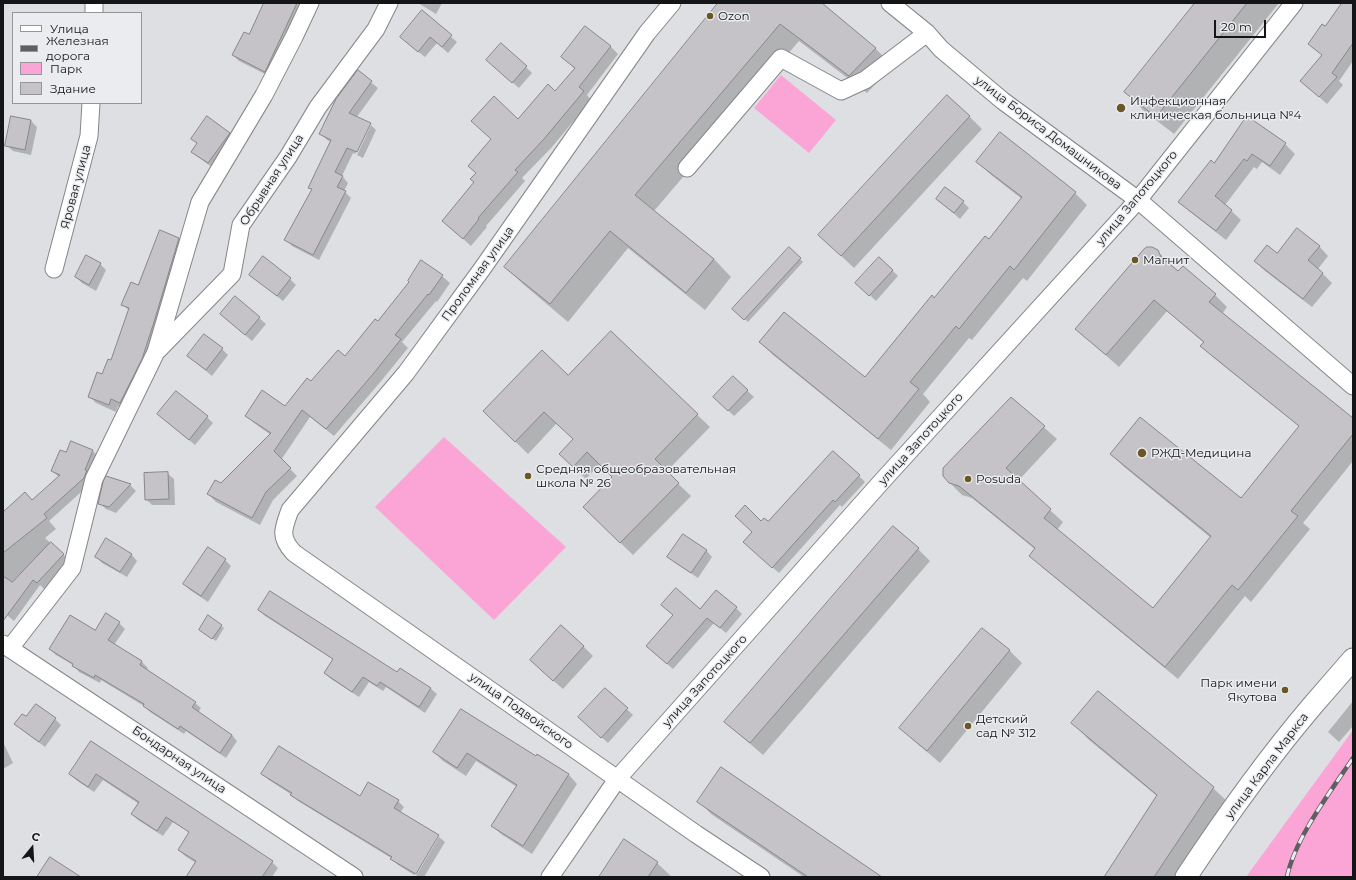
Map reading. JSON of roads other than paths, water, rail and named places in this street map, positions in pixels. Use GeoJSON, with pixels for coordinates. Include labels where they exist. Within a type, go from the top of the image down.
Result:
{"type":"FeatureCollection","features":[{"type":"Feature","properties":{"kind":"street","name":"Обрывная улица"},"geometry":{"type":"LineString","coordinates":[[6,646],[72,568],[94,478],[156,352],[200,202],[264,95],[310,3]]}},
{"type":"Feature","properties":{"kind":"street","name":"Обрывная улица"},"geometry":{"type":"LineString","coordinates":[[156,352],[232,274],[241,225],[288,157],[318,107],[376,29],[389,3]]}},
{"type":"Feature","properties":{"kind":"street","name":"Проломная улица"},"geometry":{"type":"LineString","coordinates":[[284,540],[283,530],[290,510],[406,373],[482,269],[647,32],[672,3]]}},
{"type":"Feature","properties":{"kind":"street","name":"улица Бориса Домашникова"},"geometry":{"type":"LineString","coordinates":[[890,3],[927,34],[941,49],[1003,101],[1138,200],[1353,386]]}},
{"type":"Feature","properties":{"kind":"street","name":"улица Запотоцкого"},"geometry":{"type":"LineString","coordinates":[[550,877],[618,778],[883,480],[1138,200],[1294,3]]}},
{"type":"Feature","properties":{"kind":"street"},"geometry":{"type":"LineString","coordinates":[[687,168],[781,58],[841,90],[865,80],[927,34]]}},
{"type":"Feature","properties":{"kind":"street","name":"Яровая улица"},"geometry":{"type":"LineString","coordinates":[[54,269],[89,136],[91,104]]}},
{"type":"Feature","properties":{"kind":"street","name":"улица Подвойского"},"geometry":{"type":"LineString","coordinates":[[284,540],[294,553],[618,778],[696,834],[761,877]]}},
{"type":"Feature","properties":{"kind":"street","name":"Бондарная улица"},"geometry":{"type":"LineString","coordinates":[[6,646],[354,877]]}},
{"type":"Feature","properties":{"kind":"street","name":"улица Карла Маркса"},"geometry":{"type":"LineString","coordinates":[[1186,877],[1207,845],[1263,768],[1313,705],[1353,659]]}},
{"type":"Feature","properties":{"kind":"railway"},"geometry":{"type":"LineString","coordinates":[[1287,877],[1291,862],[1306,831],[1353,758]]}},
{"type":"Feature","properties":{"kind":"place","name":"Ozon"},"geometry":{"type":"Point","coordinates":[710,16]}},
{"type":"Feature","properties":{"kind":"place","name":"Инфекционная клиническая больница №4"},"geometry":{"type":"Point","coordinates":[1121,108]}},
{"type":"Feature","properties":{"kind":"place","name":"Магнит"},"geometry":{"type":"Point","coordinates":[1135,260]}},
{"type":"Feature","properties":{"kind":"place","name":"РЖД-Медицина"},"geometry":{"type":"Point","coordinates":[1142,453]}},
{"type":"Feature","properties":{"kind":"place","name":"Средняя общеобразовательная школа № 26"},"geometry":{"type":"Point","coordinates":[528,476]}},
{"type":"Feature","properties":{"kind":"place","name":"Posuda"},"geometry":{"type":"Point","coordinates":[968,479]}},
{"type":"Feature","properties":{"kind":"place","name":"Парк имени Якутова"},"geometry":{"type":"Point","coordinates":[1285,690]}},
{"type":"Feature","properties":{"kind":"place","name":"Детский сад № 312"},"geometry":{"type":"Point","coordinates":[968,726]}}]}
